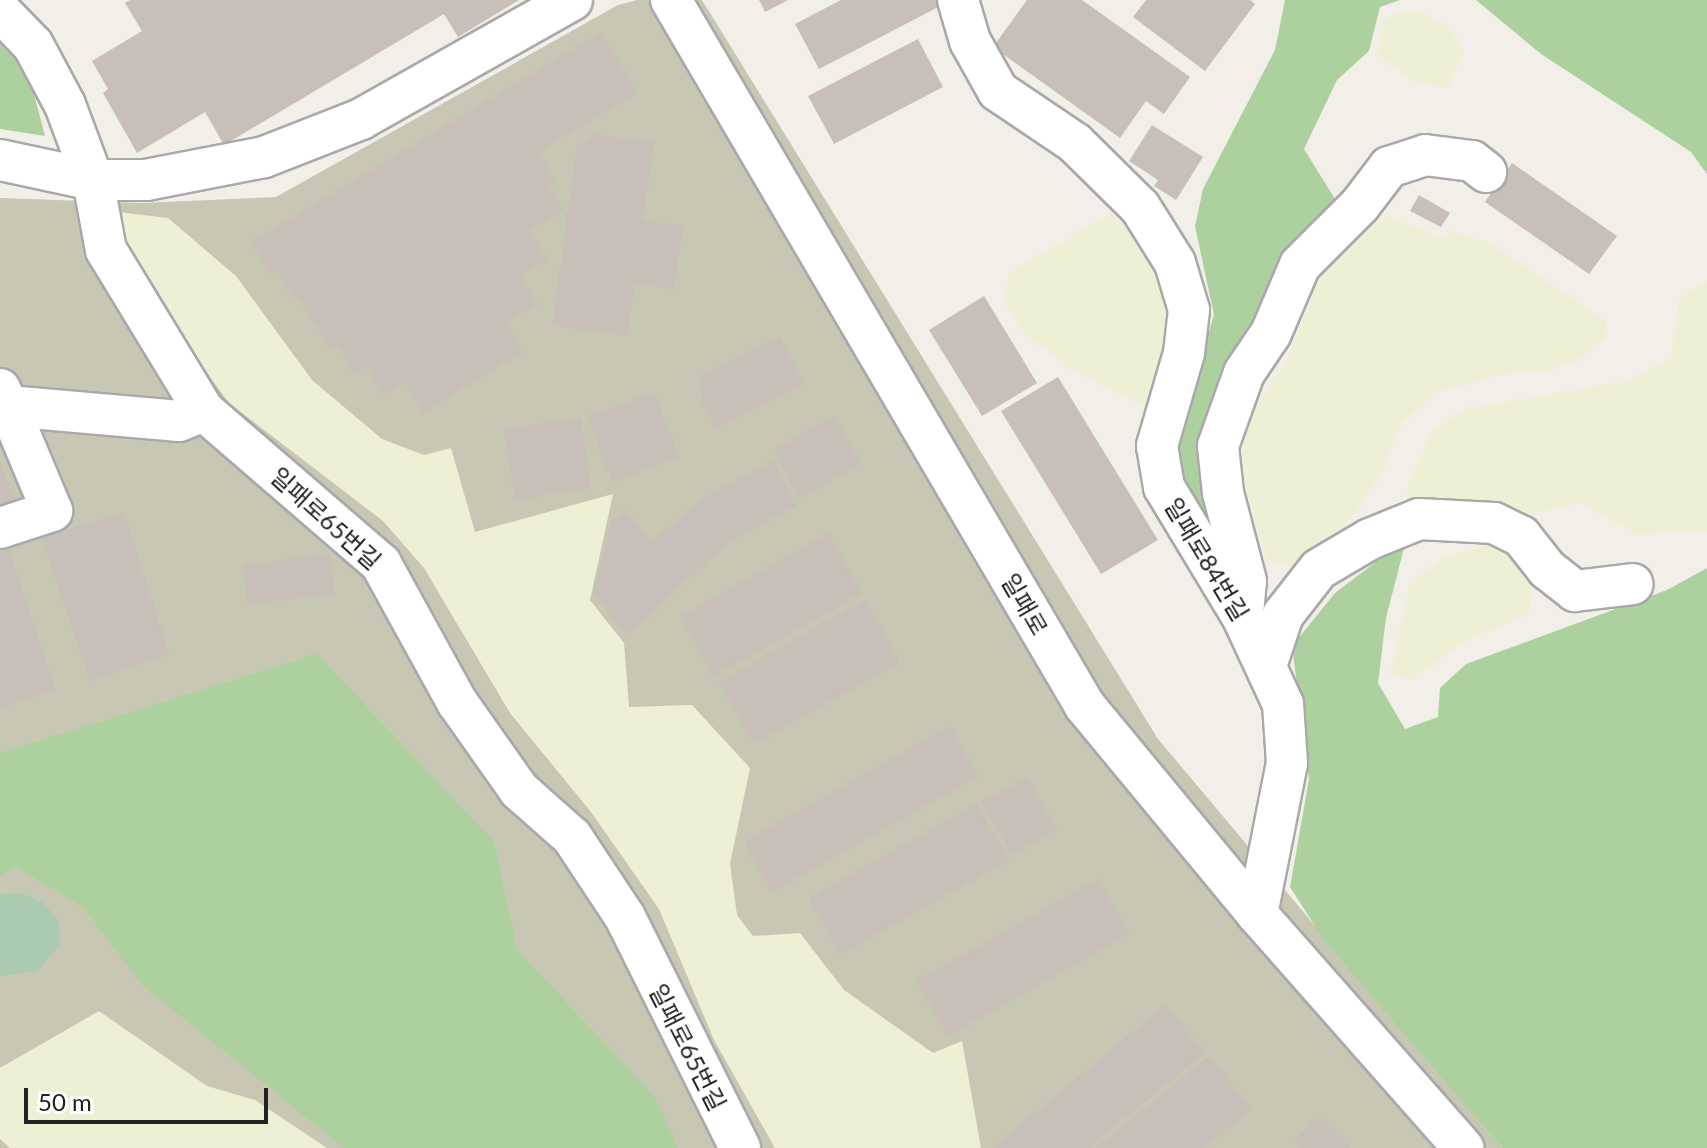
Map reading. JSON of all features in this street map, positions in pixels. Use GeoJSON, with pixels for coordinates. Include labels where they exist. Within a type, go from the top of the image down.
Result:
{"type":"FeatureCollection","features":[{"type":"Feature","properties":{"kind":"street"},"geometry":{"type":"LineString","coordinates":[[0,160],[93,180],[146,180],[264,157],[361,119],[572,0]]}},
{"type":"Feature","properties":{"kind":"street","name":"일패로"},"geometry":{"type":"LineString","coordinates":[[671,0],[1085,706],[1257,914],[1463,1148]]}},
{"type":"Feature","properties":{"kind":"street","name":"일패로84번길"},"geometry":{"type":"LineString","coordinates":[[958,0],[970,41],[998,91],[1075,143],[1140,207],[1175,263],[1189,310],[1184,353],[1157,446],[1164,487],[1243,618],[1267,663],[1283,704],[1287,763],[1257,914]]}},
{"type":"Feature","properties":{"kind":"street","name":"일패로65번길"},"geometry":{"type":"LineString","coordinates":[[0,11],[33,45],[65,105],[93,180],[106,250],[204,411],[381,564],[457,702],[519,790],[572,837],[625,917],[740,1148]]}},
{"type":"Feature","properties":{"kind":"street"},"geometry":{"type":"LineString","coordinates":[[1243,618],[1246,581],[1223,493],[1218,446],[1244,373],[1271,333],[1300,265],[1360,205],[1389,167],[1425,155],[1472,161],[1486,172]]}},
{"type":"Feature","properties":{"kind":"street"},"geometry":{"type":"LineString","coordinates":[[4,398],[179,421],[204,411]]}},
{"type":"Feature","properties":{"kind":"street"},"geometry":{"type":"LineString","coordinates":[[0,528],[52,511],[4,398]]}},
{"type":"Feature","properties":{"kind":"street"},"geometry":{"type":"LineString","coordinates":[[1267,663],[1283,615],[1319,569],[1370,539],[1419,519],[1494,523],[1521,536],[1547,569],[1575,591],[1633,584]]}},
{"type":"Feature","properties":{"kind":"shaded area"},"geometry":{"type":"Polygon","coordinates":[[[637,0],[702,0],[1158,739],[1502,1148],[0,1148],[0,198],[142,203],[276,197],[618,5],[637,0]]]}},
{"type":"Feature","properties":{"kind":"shaded area"},"geometry":{"type":"Polygon","coordinates":[[[1400,11],[1421,13],[1449,28],[1464,51],[1448,88],[1412,81],[1377,53],[1385,20],[1400,11]]]}},
{"type":"Feature","properties":{"kind":"shaded area"},"geometry":{"type":"Polygon","coordinates":[[[118,212],[168,218],[236,276],[312,380],[382,439],[424,455],[451,448],[475,532],[613,494],[590,600],[624,643],[629,707],[692,705],[750,768],[730,864],[737,915],[753,936],[800,933],[844,990],[933,1053],[962,1041],[981,1148],[775,1148],[714,1040],[659,909],[591,812],[510,713],[424,568],[383,521],[229,403],[138,278],[118,212]]]}},
{"type":"Feature","properties":{"kind":"shaded area"},"geometry":{"type":"Polygon","coordinates":[[[1111,213],[1156,259],[1175,315],[1147,409],[1067,366],[1022,331],[1004,299],[1010,272],[1111,213]]]}},
{"type":"Feature","properties":{"kind":"shaded area"},"geometry":{"type":"Polygon","coordinates":[[[1389,216],[1441,238],[1452,231],[1490,243],[1606,321],[1607,337],[1577,360],[1546,371],[1505,374],[1436,392],[1402,423],[1383,470],[1351,519],[1321,552],[1293,569],[1266,558],[1238,463],[1244,422],[1287,360],[1319,278],[1360,230],[1389,216]]]}},
{"type":"Feature","properties":{"kind":"shaded area"},"geometry":{"type":"Polygon","coordinates":[[[1707,281],[1707,530],[1637,535],[1582,503],[1529,514],[1476,501],[1405,505],[1409,481],[1434,428],[1469,408],[1629,381],[1671,358],[1679,298],[1707,281]]]}},
{"type":"Feature","properties":{"kind":"shaded area"},"geometry":{"type":"Polygon","coordinates":[[[1499,542],[1520,560],[1532,588],[1529,613],[1463,643],[1411,680],[1391,674],[1409,585],[1443,558],[1499,542]]]}},
{"type":"Feature","properties":{"kind":"shaded area"},"geometry":{"type":"Polygon","coordinates":[[[99,1011],[207,1086],[255,1100],[327,1148],[10,1148],[0,1139],[0,1068],[99,1011]]]}},
{"type":"Feature","properties":{"kind":"green space"},"geometry":{"type":"Polygon","coordinates":[[[1285,0],[1400,0],[1380,7],[1369,51],[1337,80],[1304,149],[1335,199],[1263,302],[1200,452],[1233,573],[1184,484],[1176,439],[1214,315],[1195,226],[1203,189],[1275,50],[1285,0]]]}},
{"type":"Feature","properties":{"kind":"green space"},"geometry":{"type":"Polygon","coordinates":[[[1476,0],[1707,0],[1707,174],[1691,152],[1541,54],[1476,0]]]}},
{"type":"Feature","properties":{"kind":"green space"},"geometry":{"type":"Polygon","coordinates":[[[0,44],[28,71],[45,136],[0,129],[0,44]]]}},
{"type":"Feature","properties":{"kind":"green space"},"geometry":{"type":"Polygon","coordinates":[[[1404,548],[1386,618],[1378,683],[1405,729],[1438,717],[1440,688],[1466,664],[1667,590],[1707,568],[1707,1148],[1502,1148],[1324,940],[1290,887],[1309,779],[1292,646],[1335,593],[1377,561],[1404,548]]]}},
{"type":"Feature","properties":{"kind":"green space"},"geometry":{"type":"Polygon","coordinates":[[[317,654],[494,842],[517,950],[655,1097],[678,1148],[344,1148],[143,986],[83,907],[16,867],[0,876],[0,753],[317,654]]]}},
{"type":"Feature","properties":{"kind":"green space"},"geometry":{"type":"Polygon","coordinates":[[[20,893],[42,902],[59,921],[60,946],[37,971],[0,976],[0,894],[20,893]]]}},
{"type":"Feature","properties":{"kind":"building"},"geometry":{"type":"Polygon","coordinates":[[[130,0],[519,0],[458,37],[444,14],[224,145],[205,112],[137,153],[103,93],[108,89],[92,61],[142,31],[125,3],[130,0]]]}},
{"type":"Feature","properties":{"kind":"building"},"geometry":{"type":"Polygon","coordinates":[[[759,0],[788,0],[765,12],[759,0]]]}},
{"type":"Feature","properties":{"kind":"building"},"geometry":{"type":"Polygon","coordinates":[[[841,0],[944,0],[946,3],[819,69],[795,24],[841,0]]]}},
{"type":"Feature","properties":{"kind":"building"},"geometry":{"type":"Polygon","coordinates":[[[1027,0],[1082,0],[1190,77],[1164,114],[1146,101],[1120,138],[993,47],[1027,0]]]}},
{"type":"Feature","properties":{"kind":"building"},"geometry":{"type":"Polygon","coordinates":[[[1146,0],[1250,0],[1255,4],[1205,71],[1133,17],[1146,0]]]}},
{"type":"Feature","properties":{"kind":"building"},"geometry":{"type":"Polygon","coordinates":[[[601,32],[637,93],[538,152],[555,181],[548,185],[564,210],[530,231],[547,259],[520,275],[537,304],[506,323],[523,352],[423,412],[405,382],[384,395],[366,367],[354,374],[338,346],[331,350],[297,296],[293,298],[276,270],[270,273],[252,242],[601,32]]]}},
{"type":"Feature","properties":{"kind":"building"},"geometry":{"type":"Polygon","coordinates":[[[918,39],[943,87],[834,144],[808,96],[918,39]]]}},
{"type":"Feature","properties":{"kind":"building"},"geometry":{"type":"Polygon","coordinates":[[[1152,125],[1203,157],[1176,200],[1154,186],[1158,180],[1129,161],[1152,125]]]}},
{"type":"Feature","properties":{"kind":"building"},"geometry":{"type":"Polygon","coordinates":[[[593,134],[654,142],[643,221],[683,226],[674,289],[634,284],[628,336],[552,326],[577,146],[593,134]]]}},
{"type":"Feature","properties":{"kind":"building"},"geometry":{"type":"Polygon","coordinates":[[[1512,163],[1617,236],[1589,274],[1485,202],[1512,163]]]}},
{"type":"Feature","properties":{"kind":"building"},"geometry":{"type":"Polygon","coordinates":[[[1419,195],[1450,213],[1441,227],[1410,211],[1419,195]]]}},
{"type":"Feature","properties":{"kind":"building"},"geometry":{"type":"Polygon","coordinates":[[[984,296],[1037,383],[982,416],[929,330],[984,296]]]}},
{"type":"Feature","properties":{"kind":"building"},"geometry":{"type":"Polygon","coordinates":[[[780,336],[804,384],[716,428],[702,402],[700,376],[780,336]]]}},
{"type":"Feature","properties":{"kind":"building"},"geometry":{"type":"Polygon","coordinates":[[[1058,377],[1158,540],[1101,574],[1001,411],[1058,377]]]}},
{"type":"Feature","properties":{"kind":"building"},"geometry":{"type":"Polygon","coordinates":[[[654,392],[679,457],[612,482],[588,417],[654,392]]]}},
{"type":"Feature","properties":{"kind":"building"},"geometry":{"type":"Polygon","coordinates":[[[834,416],[861,464],[800,498],[774,449],[834,416]]]}},
{"type":"Feature","properties":{"kind":"building"},"geometry":{"type":"Polygon","coordinates":[[[581,418],[591,488],[515,500],[504,429],[581,418]]]}},
{"type":"Feature","properties":{"kind":"building"},"geometry":{"type":"Polygon","coordinates":[[[773,461],[796,506],[728,542],[628,635],[593,594],[612,520],[624,510],[652,542],[705,497],[773,461]]]}},
{"type":"Feature","properties":{"kind":"building"},"geometry":{"type":"Polygon","coordinates":[[[0,462],[16,502],[0,508],[0,462]]]}},
{"type":"Feature","properties":{"kind":"building"},"geometry":{"type":"Polygon","coordinates":[[[123,512],[170,655],[90,681],[42,538],[123,512]]]}},
{"type":"Feature","properties":{"kind":"building"},"geometry":{"type":"Polygon","coordinates":[[[828,533],[862,593],[714,676],[680,617],[828,533]]]}},
{"type":"Feature","properties":{"kind":"building"},"geometry":{"type":"Polygon","coordinates":[[[9,549],[56,690],[0,708],[0,553],[9,549]]]}},
{"type":"Feature","properties":{"kind":"building"},"geometry":{"type":"Polygon","coordinates":[[[331,554],[335,594],[247,604],[243,565],[331,554]]]}},
{"type":"Feature","properties":{"kind":"building"},"geometry":{"type":"Polygon","coordinates":[[[865,600],[900,662],[754,744],[719,682],[865,600]]]}},
{"type":"Feature","properties":{"kind":"building"},"geometry":{"type":"Polygon","coordinates":[[[950,726],[978,776],[772,892],[744,842],[950,726]]]}},
{"type":"Feature","properties":{"kind":"building"},"geometry":{"type":"Polygon","coordinates":[[[1027,777],[1057,830],[1012,855],[982,802],[1027,777]]]}},
{"type":"Feature","properties":{"kind":"building"},"geometry":{"type":"Polygon","coordinates":[[[977,804],[1009,860],[841,954],[809,898],[977,804]]]}},
{"type":"Feature","properties":{"kind":"building"},"geometry":{"type":"Polygon","coordinates":[[[1098,879],[1129,934],[948,1036],[917,981],[1098,879]]]}},
{"type":"Feature","properties":{"kind":"building"},"geometry":{"type":"Polygon","coordinates":[[[1165,1005],[1205,1053],[1088,1148],[993,1148],[1165,1005]]]}},
{"type":"Feature","properties":{"kind":"building"},"geometry":{"type":"Polygon","coordinates":[[[1209,1056],[1252,1109],[1204,1148],[1096,1148],[1209,1056]]]}},
{"type":"Feature","properties":{"kind":"building"},"geometry":{"type":"Polygon","coordinates":[[[1320,1116],[1351,1148],[1301,1148],[1294,1141],[1320,1116]]]}}]}
